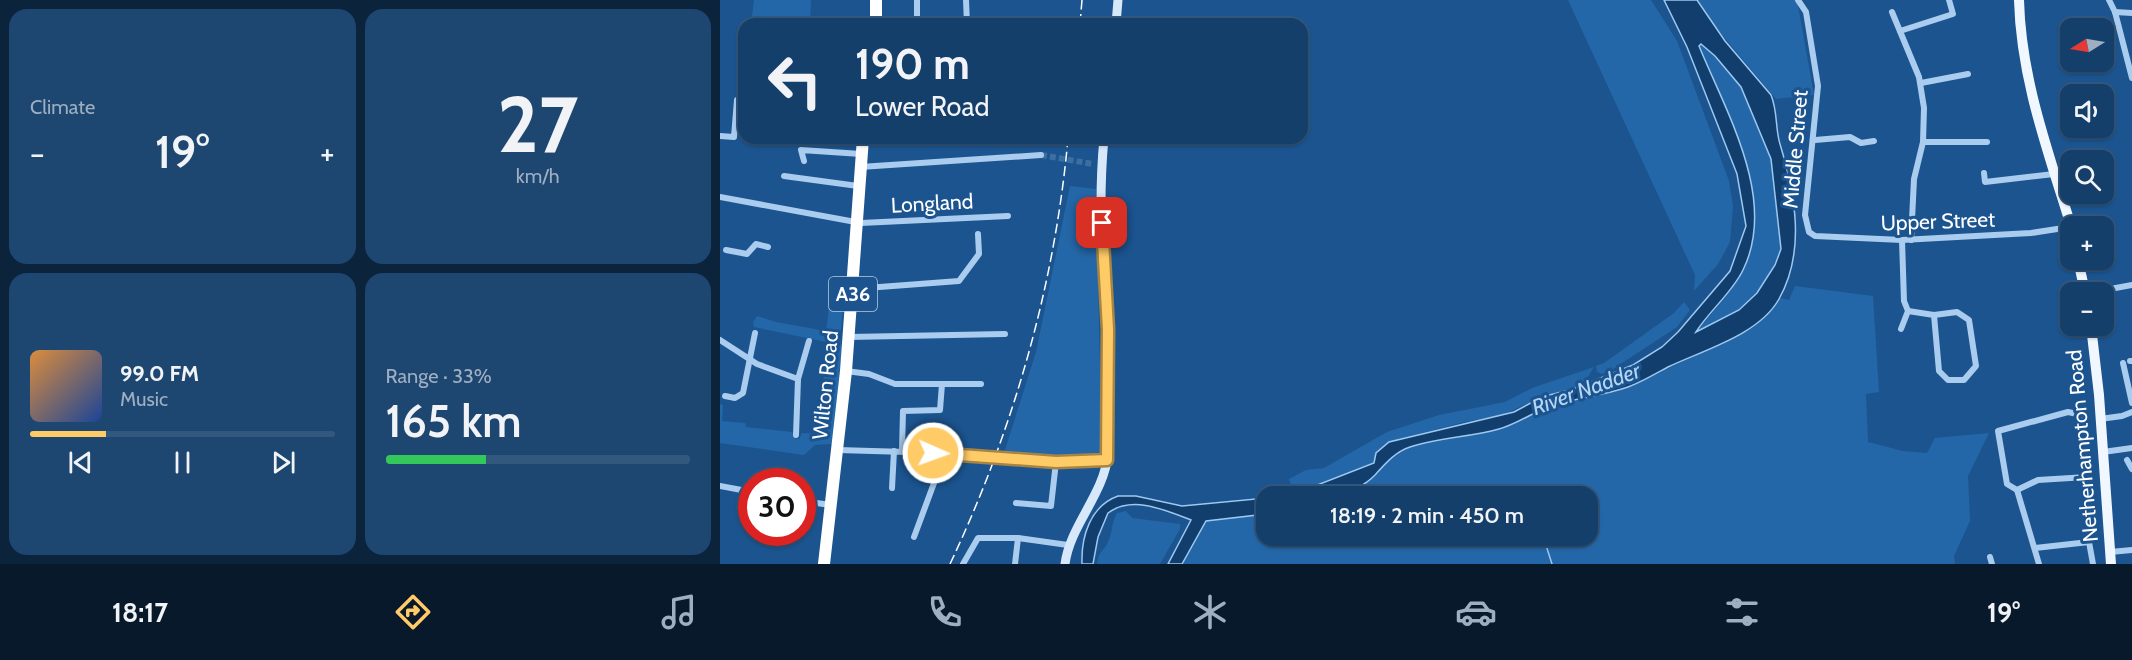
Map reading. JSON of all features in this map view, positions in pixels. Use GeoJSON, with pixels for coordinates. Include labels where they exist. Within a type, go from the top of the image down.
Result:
{"type":"FeatureCollection","features":[{"type":"Feature","properties":{"kind":"highway"},"geometry":{"type":"LineString","coordinates":[[876,0],[876,18]]}},
{"type":"Feature","properties":{"kind":"highway","name":"Wilton Road"},"geometry":{"type":"LineString","coordinates":[[824,564],[854,289],[858,186],[862,144]]}},
{"type":"Feature","properties":{"kind":"main road"},"geometry":{"type":"LineString","coordinates":[[2019,0],[2026,76],[2067,216]]}},
{"type":"Feature","properties":{"kind":"main road","name":"Netherhampton Road"},"geometry":{"type":"LineString","coordinates":[[2092,336],[2111,564]]}},
{"type":"Feature","properties":{"kind":"street"},"geometry":{"type":"LineString","coordinates":[[917,0],[918,18]]}},
{"type":"Feature","properties":{"kind":"street"},"geometry":{"type":"LineString","coordinates":[[966,0],[967,18]]}},
{"type":"Feature","properties":{"kind":"street"},"geometry":{"type":"LineString","coordinates":[[1116,18],[1118,0]]}},
{"type":"Feature","properties":{"kind":"street","name":"Middle Street"},"geometry":{"type":"LineString","coordinates":[[1798,0],[1806,12],[1818,86],[1815,140],[1805,214],[1809,232]]}},
{"type":"Feature","properties":{"kind":"street"},"geometry":{"type":"LineString","coordinates":[[1900,31],[1956,14],[1949,0]]}},
{"type":"Feature","properties":{"kind":"street"},"geometry":{"type":"LineString","coordinates":[[2109,0],[2115,12],[2132,78]]}},
{"type":"Feature","properties":{"kind":"street"},"geometry":{"type":"LineString","coordinates":[[1892,12],[1921,83],[1924,116],[1923,142],[1914,179],[1911,240]]}},
{"type":"Feature","properties":{"kind":"street"},"geometry":{"type":"LineString","coordinates":[[2115,12],[2132,13]]}},
{"type":"Feature","properties":{"kind":"street"},"geometry":{"type":"LineString","coordinates":[[1921,83],[1968,75]]}},
{"type":"Feature","properties":{"kind":"street"},"geometry":{"type":"LineString","coordinates":[[720,136],[734,137],[737,100]]}},
{"type":"Feature","properties":{"kind":"street"},"geometry":{"type":"LineString","coordinates":[[1815,140],[1850,137],[1861,143],[1874,141]]}},
{"type":"Feature","properties":{"kind":"street"},"geometry":{"type":"LineString","coordinates":[[1923,142],[1987,142]]}},
{"type":"Feature","properties":{"kind":"street"},"geometry":{"type":"LineString","coordinates":[[1065,564],[1068,545],[1094,499],[1107,460],[1108,329],[1097,164],[1102,144]]}},
{"type":"Feature","properties":{"kind":"street"},"geometry":{"type":"LineString","coordinates":[[804,161],[801,150],[861,154]]}},
{"type":"Feature","properties":{"kind":"street"},"geometry":{"type":"LineString","coordinates":[[860,167],[1041,155]]}},
{"type":"Feature","properties":{"kind":"street"},"geometry":{"type":"LineString","coordinates":[[1984,173],[1985,182],[2054,174]]}},
{"type":"Feature","properties":{"kind":"street"},"geometry":{"type":"LineString","coordinates":[[784,176],[858,186]]}},
{"type":"Feature","properties":{"kind":"street","name":"Longland"},"geometry":{"type":"LineString","coordinates":[[720,197],[857,222],[1008,216]]}},
{"type":"Feature","properties":{"kind":"street","name":"Upper Street"},"geometry":{"type":"LineString","coordinates":[[1809,232],[1815,236],[1911,240],[2031,233],[2060,229]]}},
{"type":"Feature","properties":{"kind":"street"},"geometry":{"type":"LineString","coordinates":[[854,289],[959,281],[979,254],[978,234]]}},
{"type":"Feature","properties":{"kind":"street"},"geometry":{"type":"LineString","coordinates":[[1901,329],[1908,311],[1904,301],[1902,240]]}},
{"type":"Feature","properties":{"kind":"street"},"geometry":{"type":"LineString","coordinates":[[726,250],[747,254],[756,244],[768,247]]}},
{"type":"Feature","properties":{"kind":"street"},"geometry":{"type":"LineString","coordinates":[[2114,288],[2132,285]]}},
{"type":"Feature","properties":{"kind":"street"},"geometry":{"type":"LineString","coordinates":[[1908,311],[1934,315],[1957,312],[1969,320],[1976,366],[1964,380],[1948,380],[1939,371],[1934,315]]}},
{"type":"Feature","properties":{"kind":"street"},"geometry":{"type":"LineString","coordinates":[[725,396],[735,398],[743,393],[755,333]]}},
{"type":"Feature","properties":{"kind":"street"},"geometry":{"type":"LineString","coordinates":[[849,337],[1005,334]]}},
{"type":"Feature","properties":{"kind":"street"},"geometry":{"type":"LineString","coordinates":[[720,340],[751,360],[798,379]]}},
{"type":"Feature","properties":{"kind":"street"},"geometry":{"type":"LineString","coordinates":[[796,435],[798,379],[808,341]]}},
{"type":"Feature","properties":{"kind":"street"},"geometry":{"type":"LineString","coordinates":[[2128,362],[2132,402]]}},
{"type":"Feature","properties":{"kind":"street"},"geometry":{"type":"LineString","coordinates":[[846,371],[869,374],[895,384],[981,384]]}},
{"type":"Feature","properties":{"kind":"street"},"geometry":{"type":"LineString","coordinates":[[902,451],[903,411],[940,410],[942,384]]}},
{"type":"Feature","properties":{"kind":"street"},"geometry":{"type":"LineString","coordinates":[[2038,564],[2017,490],[2007,484],[1998,431],[2068,412],[2082,415],[2083,421],[2091,530],[2089,542],[2093,564]]}},
{"type":"Feature","properties":{"kind":"street"},"geometry":{"type":"LineString","coordinates":[[2100,419],[2132,412]]}},
{"type":"Feature","properties":{"kind":"street"},"geometry":{"type":"LineString","coordinates":[[2103,452],[2132,448]]}},
{"type":"Feature","properties":{"kind":"street"},"geometry":{"type":"LineString","coordinates":[[838,450],[902,451],[1056,462],[1107,460]]}},
{"type":"Feature","properties":{"kind":"street"},"geometry":{"type":"LineString","coordinates":[[892,488],[894,451]]}},
{"type":"Feature","properties":{"kind":"street"},"geometry":{"type":"LineString","coordinates":[[914,537],[937,475],[933,453]]}},
{"type":"Feature","properties":{"kind":"street"},"geometry":{"type":"LineString","coordinates":[[2127,460],[2132,469]]}},
{"type":"Feature","properties":{"kind":"street"},"geometry":{"type":"LineString","coordinates":[[1016,503],[1051,506],[1056,462]]}},
{"type":"Feature","properties":{"kind":"street"},"geometry":{"type":"LineString","coordinates":[[2017,490],[2038,480],[2087,477]]}},
{"type":"Feature","properties":{"kind":"street"},"geometry":{"type":"LineString","coordinates":[[720,486],[738,489]]}},
{"type":"Feature","properties":{"kind":"street"},"geometry":{"type":"LineString","coordinates":[[816,503],[831,506]]}},
{"type":"Feature","properties":{"kind":"street"},"geometry":{"type":"LineString","coordinates":[[963,564],[978,538],[1018,538],[1068,545]]}},
{"type":"Feature","properties":{"kind":"street"},"geometry":{"type":"LineString","coordinates":[[1015,564],[1018,538]]}},
{"type":"Feature","properties":{"kind":"street"},"geometry":{"type":"LineString","coordinates":[[2035,548],[2089,542]]}},
{"type":"Feature","properties":{"kind":"street"},"geometry":{"type":"LineString","coordinates":[[2110,552],[2132,550]]}},
{"type":"Feature","properties":{"kind":"shaded area"},"geometry":{"type":"Polygon","coordinates":[[[754,0],[811,0],[810,18],[752,18],[754,0]]]}},
{"type":"Feature","properties":{"kind":"shaded area"},"geometry":{"type":"Polygon","coordinates":[[[1568,0],[1651,0],[1677,41],[1729,181],[1733,206],[1730,242],[1718,264],[1694,291],[1695,275],[1568,0]]]}},
{"type":"Feature","properties":{"kind":"shaded area"},"geometry":{"type":"Polygon","coordinates":[[[1693,0],[1797,0],[1814,95],[1776,99],[1693,0]]]}},
{"type":"Feature","properties":{"kind":"shaded area"},"geometry":{"type":"Polygon","coordinates":[[[1701,44],[1715,56],[1741,87],[1771,159],[1781,249],[1765,283],[1739,310],[1695,332],[1727,295],[1743,270],[1752,243],[1755,214],[1744,156],[1699,46],[1701,44]]]}},
{"type":"Feature","properties":{"kind":"shaded area"},"geometry":{"type":"Polygon","coordinates":[[[1070,186],[1096,189],[1102,455],[1065,457],[1004,453],[1036,352],[1070,186]]]}},
{"type":"Feature","properties":{"kind":"shaded area"},"geometry":{"type":"Polygon","coordinates":[[[1795,286],[1873,296],[1879,392],[1866,394],[1868,442],[1903,451],[1927,453],[1935,438],[1989,433],[1968,476],[1970,521],[1954,556],[1955,564],[1182,564],[1206,521],[1256,515],[1256,546],[1598,546],[1598,486],[1358,486],[1409,447],[1502,429],[1547,408],[1627,388],[1743,332],[1780,298],[1789,300],[1795,286]]]}},
{"type":"Feature","properties":{"kind":"shaded area"},"geometry":{"type":"Polygon","coordinates":[[[1684,302],[1690,310],[1677,327],[1610,371],[1602,374],[1597,372],[1596,366],[1604,363],[1674,313],[1684,302]]]}},
{"type":"Feature","properties":{"kind":"shaded area"},"geometry":{"type":"Polygon","coordinates":[[[829,308],[843,309],[840,338],[842,349],[832,444],[815,445],[804,455],[720,443],[720,404],[723,405],[722,421],[745,423],[746,427],[792,432],[796,439],[799,439],[802,433],[820,434],[826,342],[754,327],[753,322],[757,316],[776,322],[826,331],[829,308]]]}},
{"type":"Feature","properties":{"kind":"shaded area"},"geometry":{"type":"Polygon","coordinates":[[[1594,367],[1583,385],[1542,397],[1500,416],[1464,422],[1389,442],[1374,463],[1366,469],[1313,486],[1292,486],[1289,479],[1306,470],[1324,468],[1387,432],[1439,415],[1505,402],[1532,388],[1594,367]]]}},
{"type":"Feature","properties":{"kind":"shaded area"},"geometry":{"type":"Polygon","coordinates":[[[1126,511],[1132,518],[1180,524],[1180,529],[1160,564],[1097,564],[1099,555],[1110,538],[1117,513],[1126,511]]]}},
{"type":"Feature","properties":{"kind":"water","name":"River Nadder"},"geometry":{"type":"Polygon","coordinates":[[[1664,0],[1697,0],[1725,41],[1771,95],[1776,114],[1778,138],[1790,183],[1795,242],[1793,262],[1787,281],[1770,312],[1744,332],[1729,340],[1628,387],[1548,407],[1499,429],[1410,447],[1395,455],[1360,486],[1315,486],[1374,463],[1376,453],[1389,442],[1514,412],[1542,397],[1573,389],[1633,365],[1662,347],[1678,332],[1730,271],[1746,226],[1737,174],[1687,47],[1664,0]],[[1701,44],[1699,46],[1744,156],[1752,185],[1755,214],[1752,243],[1743,270],[1696,332],[1739,310],[1757,293],[1775,265],[1781,249],[1771,159],[1741,87],[1715,56],[1701,44]]]}},
{"type":"Feature","properties":{"kind":"water"},"geometry":{"type":"Polygon","coordinates":[[[1118,496],[1136,496],[1182,506],[1256,499],[1256,515],[1206,521],[1182,564],[1168,564],[1191,520],[1149,506],[1127,505],[1108,513],[1098,537],[1093,564],[1082,564],[1083,543],[1089,524],[1100,507],[1118,496]]]}},
{"type":"Feature","properties":{"kind":"waterway"},"geometry":{"type":"LineString","coordinates":[[1546,546],[1552,564]]}},
{"type":"Feature","properties":{"kind":"tunnel"},"geometry":{"type":"LineString","coordinates":[[1041,155],[1093,164]]}},
{"type":"Feature","properties":{"kind":"railway"},"geometry":{"type":"LineString","coordinates":[[1080,18],[1082,0]]}},
{"type":"Feature","properties":{"kind":"railway"},"geometry":{"type":"LineString","coordinates":[[950,564],[993,462],[1028,356],[1053,248],[1067,144]]}},
{"type":"Feature","properties":{"kind":"route"},"geometry":{"type":"LineString","coordinates":[[933,453],[974,454],[1056,462],[1107,460],[1109,453],[1108,329],[1102,223]]}}]}
